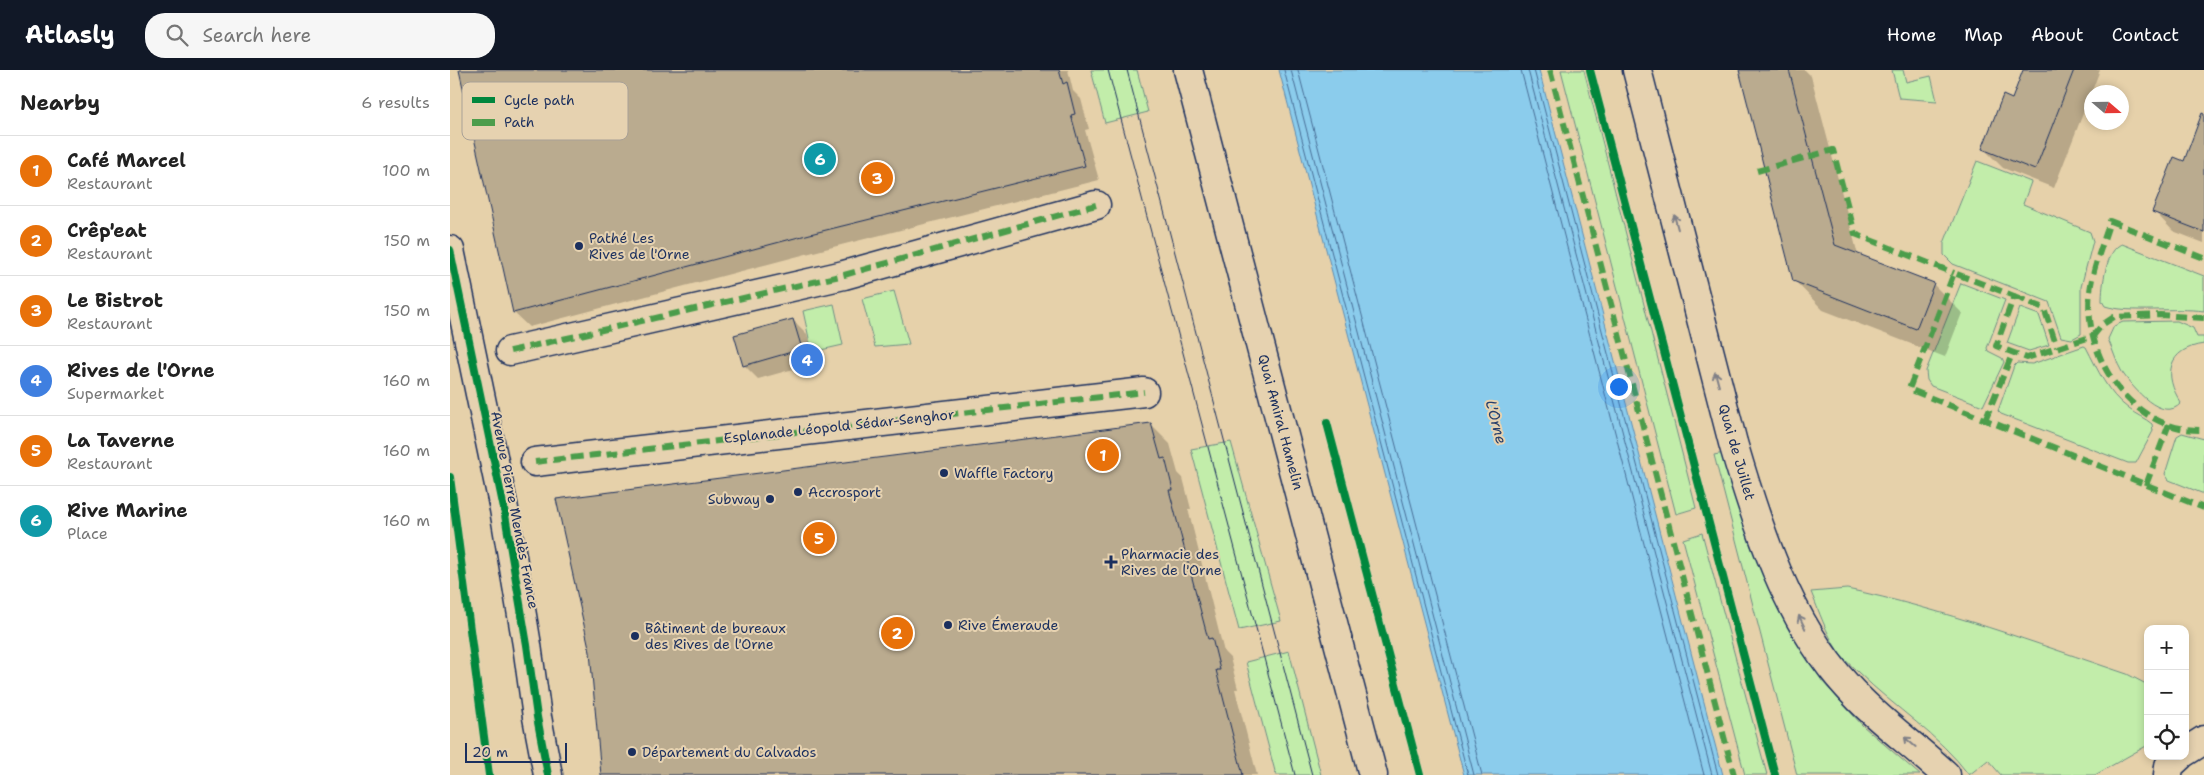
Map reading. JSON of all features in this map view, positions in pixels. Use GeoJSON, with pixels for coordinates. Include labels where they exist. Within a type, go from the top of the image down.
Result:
{"type":"FeatureCollection","features":[{"type":"Feature","properties":{"kind":"street","name":"Quai Amiral Hamelin"},"geometry":{"type":"LineString","coordinates":[[1188,70],[1373,775]]}},
{"type":"Feature","properties":{"kind":"street","name":"Quai de Juillet"},"geometry":{"type":"LineString","coordinates":[[1636,70],[1733,443],[1767,549],[1806,629],[1845,685],[1946,775]]}},
{"type":"Feature","properties":{"kind":"street"},"geometry":{"type":"LineString","coordinates":[[510,351],[844,275],[1096,205]]}},
{"type":"Feature","properties":{"kind":"street","name":"Avenue Pierre Mendès France"},"geometry":{"type":"LineString","coordinates":[[450,250],[504,509],[548,775]]}},
{"type":"Feature","properties":{"kind":"street","name":"Esplanade Léopold Sédar-Senghor"},"geometry":{"type":"LineString","coordinates":[[535,462],[1144,392]]}},
{"type":"Feature","properties":{"kind":"street"},"geometry":{"type":"LineString","coordinates":[[2168,775],[2169,766],[2176,760]]}},
{"type":"Feature","properties":{"kind":"green space"},"geometry":{"type":"Polygon","coordinates":[[[1091,70],[1137,70],[1148,112],[1105,123],[1091,70]]]}},
{"type":"Feature","properties":{"kind":"green space"},"geometry":{"type":"Polygon","coordinates":[[[1561,70],[1584,70],[1696,508],[1676,514],[1561,70]]]}},
{"type":"Feature","properties":{"kind":"green space"},"geometry":{"type":"Polygon","coordinates":[[[1892,70],[1903,70],[1906,82],[1931,76],[1937,101],[1899,98],[1892,70]]]}},
{"type":"Feature","properties":{"kind":"green space"},"geometry":{"type":"Polygon","coordinates":[[[1977,161],[2031,182],[2023,204],[2090,232],[2093,241],[2081,287],[2081,334],[2072,339],[2061,337],[2049,302],[1953,264],[1944,255],[1944,243],[1977,161]]]}},
{"type":"Feature","properties":{"kind":"green space"},"geometry":{"type":"Polygon","coordinates":[[[2122,244],[2204,276],[2204,311],[2127,310],[2105,306],[2102,301],[2106,269],[2112,253],[2122,244]]]}},
{"type":"Feature","properties":{"kind":"green space"},"geometry":{"type":"Polygon","coordinates":[[[1961,283],[2005,300],[1987,348],[1988,351],[2002,358],[2004,362],[1983,406],[1931,386],[1927,380],[1926,371],[1961,283]]]}},
{"type":"Feature","properties":{"kind":"green space"},"geometry":{"type":"Polygon","coordinates":[[[894,291],[909,344],[875,347],[862,299],[894,291]]]}},
{"type":"Feature","properties":{"kind":"green space"},"geometry":{"type":"Polygon","coordinates":[[[834,304],[843,345],[812,352],[803,311],[834,304]]]}},
{"type":"Feature","properties":{"kind":"green space"},"geometry":{"type":"Polygon","coordinates":[[[2020,308],[2039,315],[2049,345],[2029,351],[2007,343],[2020,308]]]}},
{"type":"Feature","properties":{"kind":"green space"},"geometry":{"type":"Polygon","coordinates":[[[2177,321],[2193,328],[2197,337],[2204,337],[2204,344],[2182,351],[2176,357],[2172,365],[2172,383],[2181,403],[2174,408],[2166,409],[2149,401],[2133,386],[2120,368],[2108,339],[2114,326],[2123,322],[2177,321]]]}},
{"type":"Feature","properties":{"kind":"green space"},"geometry":{"type":"Polygon","coordinates":[[[2084,346],[2104,381],[2121,403],[2152,424],[2153,431],[2136,463],[2128,463],[2001,414],[1998,411],[2014,366],[2017,363],[2032,364],[2084,346]]]}},
{"type":"Feature","properties":{"kind":"green space"},"geometry":{"type":"Polygon","coordinates":[[[2182,433],[2204,439],[2204,494],[2169,480],[2165,474],[2177,436],[2182,433]]]}},
{"type":"Feature","properties":{"kind":"green space"},"geometry":{"type":"Polygon","coordinates":[[[1231,442],[1281,621],[1239,630],[1191,449],[1231,442]]]}},
{"type":"Feature","properties":{"kind":"green space"},"geometry":{"type":"Polygon","coordinates":[[[1724,453],[1751,546],[1783,613],[1822,681],[1863,726],[1920,775],[1797,775],[1714,455],[1724,453]]]}},
{"type":"Feature","properties":{"kind":"green space"},"geometry":{"type":"Polygon","coordinates":[[[1702,533],[1767,775],[1745,775],[1683,539],[1702,533]]]}},
{"type":"Feature","properties":{"kind":"green space"},"geometry":{"type":"Polygon","coordinates":[[[1847,589],[1918,606],[2127,674],[2144,683],[2144,747],[2095,775],[2001,775],[1988,760],[1969,775],[1944,747],[1845,660],[1826,629],[1811,592],[1847,589]]]}},
{"type":"Feature","properties":{"kind":"green space"},"geometry":{"type":"Polygon","coordinates":[[[1289,651],[1321,775],[1276,775],[1246,662],[1289,651]]]}},
{"type":"Feature","properties":{"kind":"water","name":"L'Orne"},"geometry":{"type":"Polygon","coordinates":[[[1279,70],[1539,70],[1723,775],[1464,775],[1279,70]]]}},
{"type":"Feature","properties":{"kind":"building"},"geometry":{"type":"Polygon","coordinates":[[[459,70],[1059,70],[1063,84],[1067,82],[1075,114],[1071,115],[1085,166],[810,234],[513,313],[475,140],[628,140],[628,82],[462,84],[459,70]]]}},
{"type":"Feature","properties":{"kind":"building"},"geometry":{"type":"Polygon","coordinates":[[[1739,70],[1789,70],[1835,245],[1934,283],[1916,329],[1793,281],[1739,70]]]}},
{"type":"Feature","properties":{"kind":"building"},"geometry":{"type":"Polygon","coordinates":[[[2023,70],[2074,70],[2035,170],[1982,149],[2003,95],[2012,99],[2023,70]]]}},
{"type":"Feature","properties":{"kind":"building"},"geometry":{"type":"Polygon","coordinates":[[[2202,113],[2204,114],[2204,232],[2152,212],[2174,157],[2184,161],[2202,113]]]}},
{"type":"Feature","properties":{"kind":"building"},"geometry":{"type":"Polygon","coordinates":[[[793,319],[802,349],[743,366],[734,335],[793,319]]]}},
{"type":"Feature","properties":{"kind":"building"},"geometry":{"type":"Polygon","coordinates":[[[1151,423],[1161,459],[1165,458],[1173,490],[1169,490],[1208,639],[1212,638],[1220,670],[1216,670],[1243,775],[601,775],[590,652],[556,499],[1151,423]]]}},
{"type":"Feature","properties":{"kind":"tram line"},"geometry":{"type":"LineString","coordinates":[[1108,70],[1295,775]]}},
{"type":"Feature","properties":{"kind":"tram line"},"geometry":{"type":"LineString","coordinates":[[1127,70],[1312,775]]}},
{"type":"Feature","properties":{"kind":"marked path"},"geometry":{"type":"LineString","coordinates":[[1550,70],[1734,775]]}},
{"type":"Feature","properties":{"kind":"marked path"},"geometry":{"type":"LineString","coordinates":[[1757,171],[1833,150],[1855,234],[1954,273]]}},
{"type":"Feature","properties":{"kind":"marked path"},"geometry":{"type":"LineString","coordinates":[[510,351],[844,275],[1096,205]]}},
{"type":"Feature","properties":{"kind":"marked path"},"geometry":{"type":"LineString","coordinates":[[2204,258],[2110,221],[2096,264],[2090,291],[2090,316],[2094,341],[2104,365],[2117,386],[2134,405],[2155,419],[2178,428],[2204,430]]}},
{"type":"Feature","properties":{"kind":"marked path"},"geometry":{"type":"LineString","coordinates":[[2204,318],[2160,315],[2114,317],[2102,325],[2093,336],[2027,358],[1996,346],[2014,296],[1954,273],[1909,389],[2204,508]]}},
{"type":"Feature","properties":{"kind":"marked path"},"geometry":{"type":"LineString","coordinates":[[2014,296],[2044,308],[2057,347]]}},
{"type":"Feature","properties":{"kind":"marked path"},"geometry":{"type":"LineString","coordinates":[[1985,420],[2013,352]]}},
{"type":"Feature","properties":{"kind":"marked path"},"geometry":{"type":"LineString","coordinates":[[535,462],[1144,392]]}},
{"type":"Feature","properties":{"kind":"marked path"},"geometry":{"type":"LineString","coordinates":[[2146,485],[2169,424]]}},
{"type":"Feature","properties":{"kind":"cycle path"},"geometry":{"type":"LineString","coordinates":[[1590,70],[1775,775]]}},
{"type":"Feature","properties":{"kind":"cycle path"},"geometry":{"type":"LineString","coordinates":[[450,250],[504,509],[548,775]]}},
{"type":"Feature","properties":{"kind":"cycle path"},"geometry":{"type":"LineString","coordinates":[[1327,423],[1420,775]]}},
{"type":"Feature","properties":{"kind":"cycle path"},"geometry":{"type":"LineString","coordinates":[[450,477],[489,775]]}},
{"type":"Feature","properties":{"kind":"place","name":"Rive Marine"},"geometry":{"type":"Point","coordinates":[820,159]}},
{"type":"Feature","properties":{"kind":"place","name":"Le Bistrot"},"geometry":{"type":"Point","coordinates":[877,178]}},
{"type":"Feature","properties":{"kind":"place","name":"Pathé Les Rives de l'Orne"},"geometry":{"type":"Point","coordinates":[579,246]}},
{"type":"Feature","properties":{"kind":"place","name":"Rives de l'Orne"},"geometry":{"type":"Point","coordinates":[807,360]}},
{"type":"Feature","properties":{"kind":"place","name":"Café Marcel"},"geometry":{"type":"Point","coordinates":[1103,455]}},
{"type":"Feature","properties":{"kind":"place","name":"Waffle Factory"},"geometry":{"type":"Point","coordinates":[944,473]}},
{"type":"Feature","properties":{"kind":"place","name":"Accrosport"},"geometry":{"type":"Point","coordinates":[798,492]}},
{"type":"Feature","properties":{"kind":"place","name":"Subway"},"geometry":{"type":"Point","coordinates":[770,499]}},
{"type":"Feature","properties":{"kind":"place","name":"La Taverne"},"geometry":{"type":"Point","coordinates":[819,538]}},
{"type":"Feature","properties":{"kind":"place","name":"Pharmacie des Rives de l'Orne"},"geometry":{"type":"Point","coordinates":[1111,562]}},
{"type":"Feature","properties":{"kind":"place","name":"Rive Émeraude"},"geometry":{"type":"Point","coordinates":[948,625]}},
{"type":"Feature","properties":{"kind":"place","name":"Crêp'eat"},"geometry":{"type":"Point","coordinates":[897,633]}},
{"type":"Feature","properties":{"kind":"place","name":"Bâtiment de bureaux des Rives de l'Orne"},"geometry":{"type":"Point","coordinates":[635,636]}},
{"type":"Feature","properties":{"kind":"place","name":"Département du Calvados"},"geometry":{"type":"Point","coordinates":[632,752]}}]}
